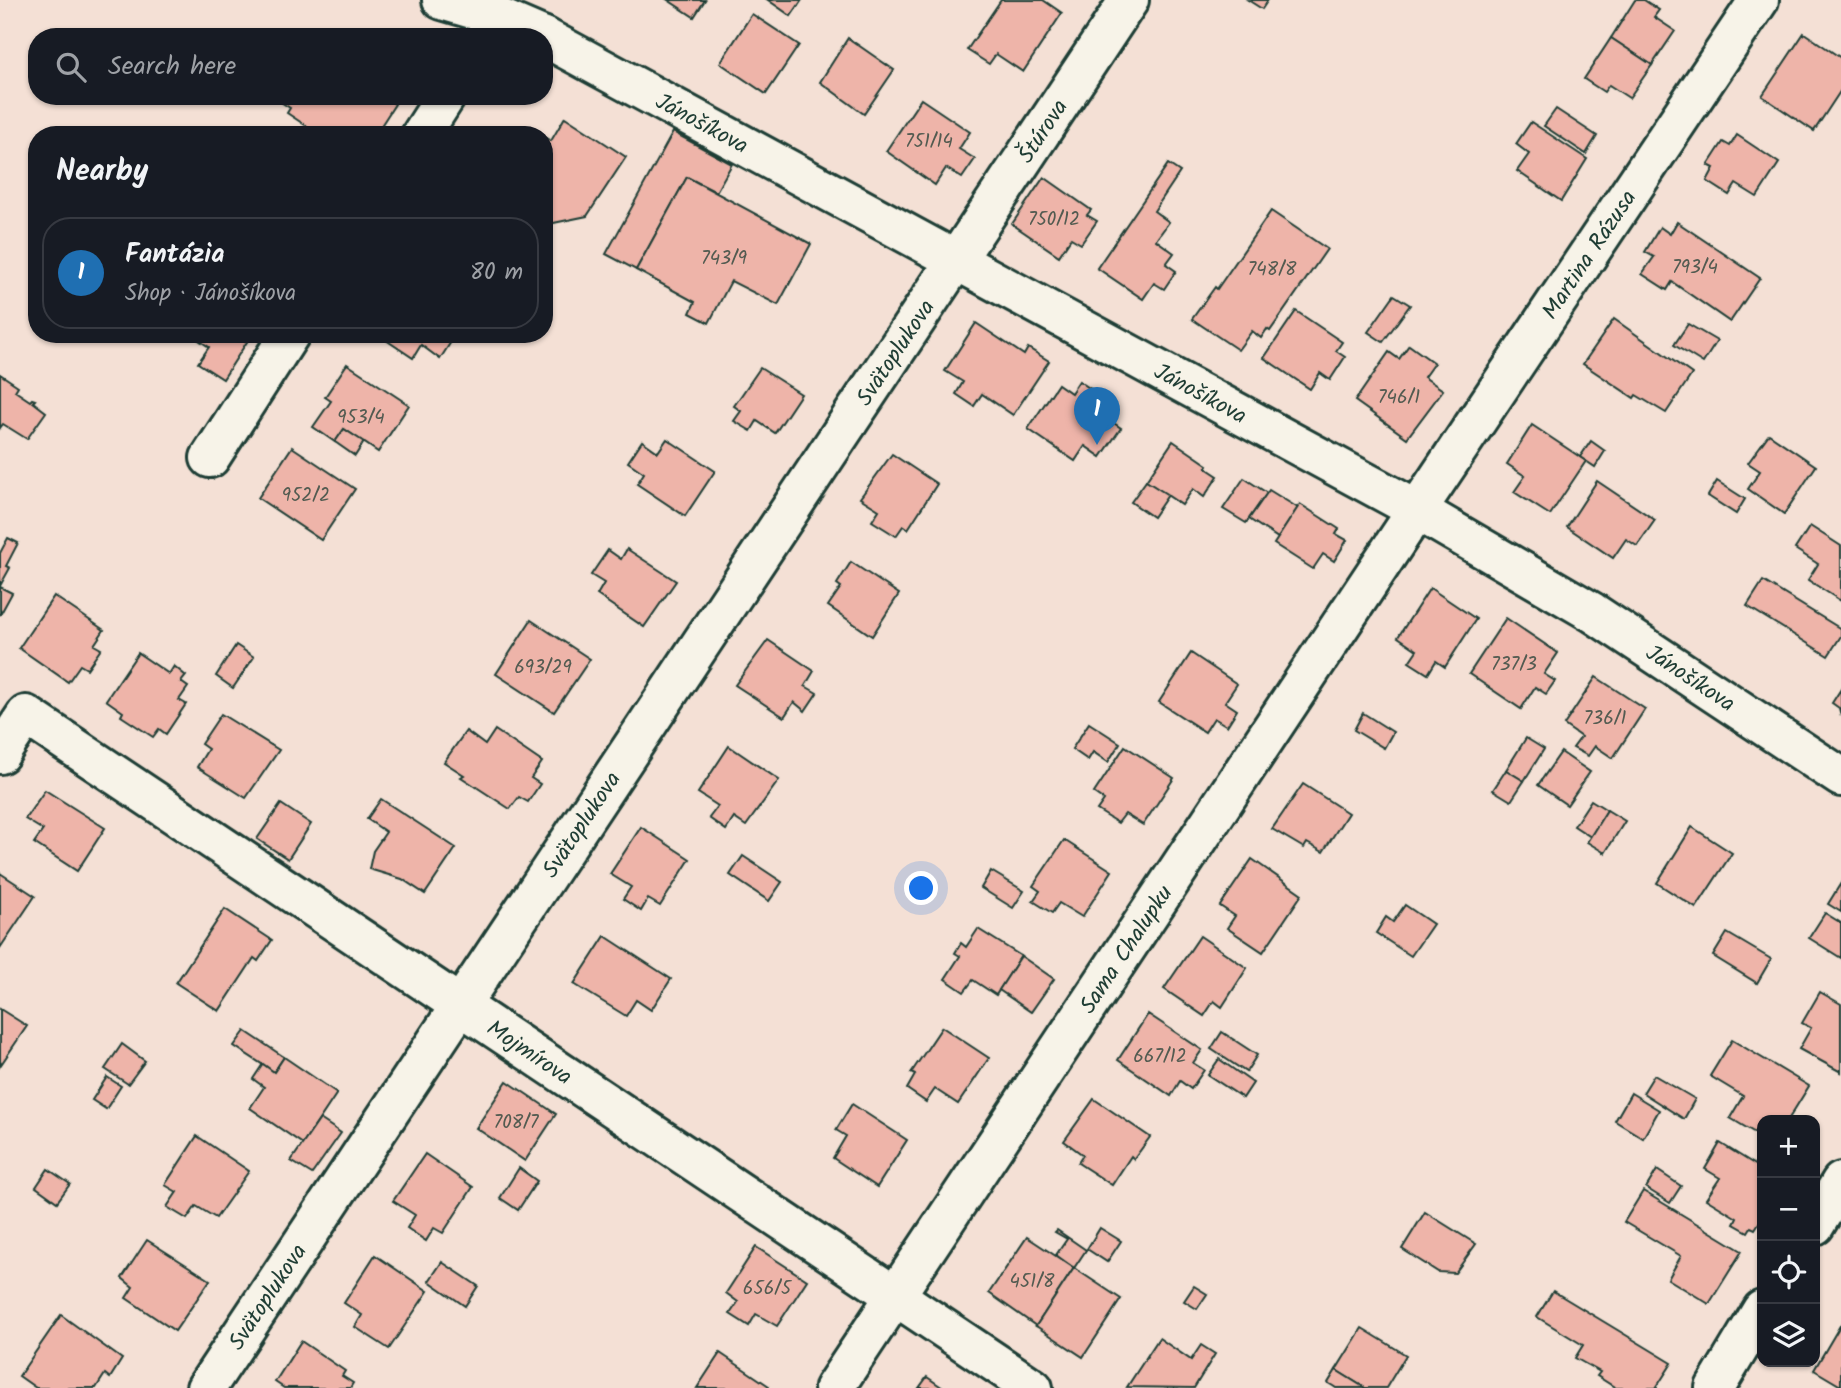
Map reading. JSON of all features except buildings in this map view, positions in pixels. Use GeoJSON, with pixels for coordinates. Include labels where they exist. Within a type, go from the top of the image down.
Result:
{"type":"FeatureCollection","features":[{"type":"Feature","properties":{"kind":"street","name":"Jánošíkova"},"geometry":{"type":"LineString","coordinates":[[442,0],[521,28]]}},
{"type":"Feature","properties":{"kind":"street","name":"Štúrova"},"geometry":{"type":"LineString","coordinates":[[955,259],[1129,0]]}},
{"type":"Feature","properties":{"kind":"street","name":"Martina Rázusa"},"geometry":{"type":"LineString","coordinates":[[1417,510],[1759,0]]}},
{"type":"Feature","properties":{"kind":"street","name":"Jánošíkova"},"geometry":{"type":"LineString","coordinates":[[553,42],[1417,510],[1592,612],[1841,778]]}},
{"type":"Feature","properties":{"kind":"street"},"geometry":{"type":"LineString","coordinates":[[427,126],[440,105]]}},
{"type":"Feature","properties":{"kind":"street","name":"Svätoplukova"},"geometry":{"type":"LineString","coordinates":[[206,1388],[955,259]]}},
{"type":"Feature","properties":{"kind":"street"},"geometry":{"type":"LineString","coordinates":[[210,458],[284,343]]}},
{"type":"Feature","properties":{"kind":"street","name":"Sama Chalupku"},"geometry":{"type":"LineString","coordinates":[[834,1388],[1417,510]]}},
{"type":"Feature","properties":{"kind":"street","name":"Mojmírova"},"geometry":{"type":"LineString","coordinates":[[0,754],[26,715],[1033,1388]]}},
{"type":"Feature","properties":{"kind":"street"},"geometry":{"type":"LineString","coordinates":[[1820,1216],[1841,1182]]}},
{"type":"Feature","properties":{"kind":"street"},"geometry":{"type":"LineString","coordinates":[[1715,1388],[1757,1319]]}},
{"type":"Feature","properties":{"kind":"place","name":"Fantázia"},"geometry":{"type":"Point","coordinates":[1097,445]}}]}
